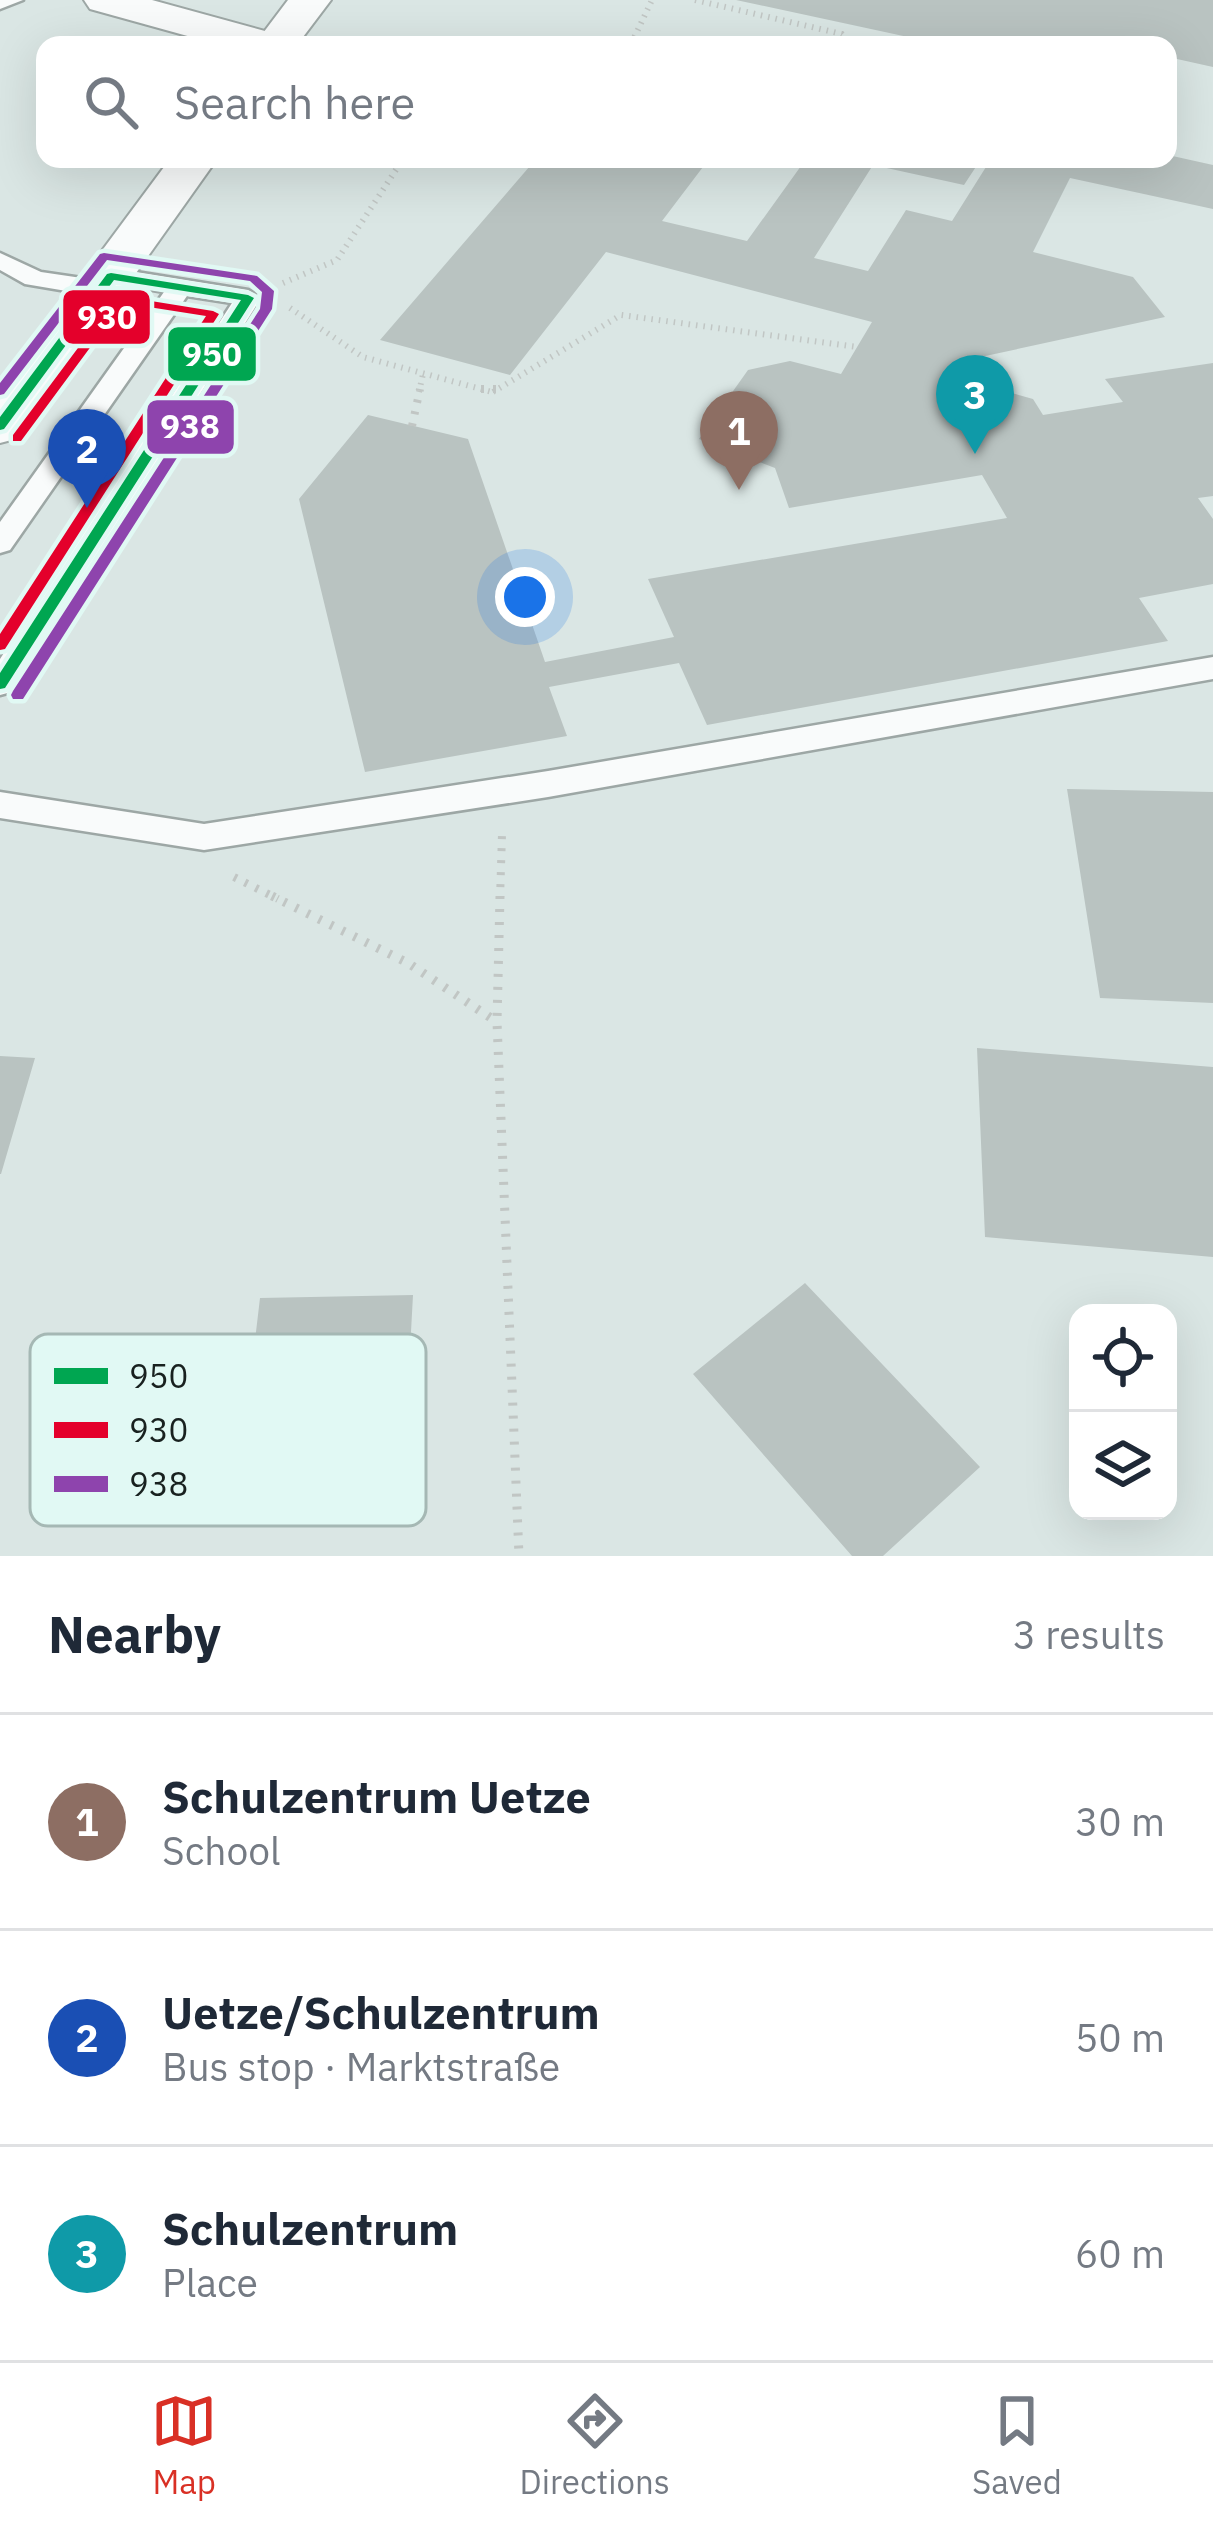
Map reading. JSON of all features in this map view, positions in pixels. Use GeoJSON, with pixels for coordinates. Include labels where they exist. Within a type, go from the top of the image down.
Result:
{"type":"FeatureCollection","features":[{"type":"Feature","properties":{"kind":"street"},"geometry":{"type":"LineString","coordinates":[[105,0],[239,36]]}},
{"type":"Feature","properties":{"kind":"street"},"geometry":{"type":"LineString","coordinates":[[280,36],[310,0]]}},
{"type":"Feature","properties":{"kind":"street"},"geometry":{"type":"LineString","coordinates":[[0,426],[188,168]]}},
{"type":"Feature","properties":{"kind":"lane"},"geometry":{"type":"LineString","coordinates":[[0,3],[13,0]]}},
{"type":"Feature","properties":{"kind":"lane"},"geometry":{"type":"LineString","coordinates":[[0,260],[34,279],[180,287],[248,298],[0,684]]}},
{"type":"Feature","properties":{"kind":"lane"},"geometry":{"type":"LineString","coordinates":[[0,543],[180,287]]}},
{"type":"Feature","properties":{"kind":"lane"},"geometry":{"type":"LineString","coordinates":[[0,806],[204,837],[1213,668]]}},
{"type":"Feature","properties":{"kind":"path"},"geometry":{"type":"LineString","coordinates":[[635,36],[652,0]]}},
{"type":"Feature","properties":{"kind":"path"},"geometry":{"type":"LineString","coordinates":[[695,0],[844,36]]}},
{"type":"Feature","properties":{"kind":"path"},"geometry":{"type":"LineString","coordinates":[[248,298],[337,260],[397,168]]}},
{"type":"Feature","properties":{"kind":"path"},"geometry":{"type":"LineString","coordinates":[[248,298],[302,311],[363,357],[493,392],[620,315],[857,347]]}},
{"type":"Feature","properties":{"kind":"path"},"geometry":{"type":"LineString","coordinates":[[412,426],[423,374]]}},
{"type":"Feature","properties":{"kind":"path"},"geometry":{"type":"LineString","coordinates":[[504,790],[497,1022],[519,1556]]}},
{"type":"Feature","properties":{"kind":"path"},"geometry":{"type":"LineString","coordinates":[[204,837],[239,884],[408,963],[497,1022]]}},
{"type":"Feature","properties":{"kind":"building"},"geometry":{"type":"Polygon","coordinates":[[[736,0],[1213,0],[1213,67],[1177,59],[1177,36],[903,36],[736,0]]]}},
{"type":"Feature","properties":{"kind":"building"},"geometry":{"type":"Polygon","coordinates":[[[1177,157],[1213,165],[1213,209],[1070,178],[1033,252],[1133,277],[1165,317],[976,358],[965,380],[1033,399],[1043,415],[1123,402],[1105,379],[1213,363],[1213,496],[1198,498],[1213,519],[1213,584],[1139,598],[1168,641],[707,725],[679,663],[549,687],[567,736],[365,772],[299,499],[368,415],[468,439],[545,662],[674,637],[648,579],[1007,518],[982,475],[789,508],[775,468],[699,439],[748,370],[790,361],[841,374],[872,322],[606,252],[510,375],[380,340],[528,168],[702,168],[662,221],[747,241],[800,168],[871,168],[814,258],[868,271],[906,210],[952,221],[985,168],[1177,168],[1177,157]]]}},
{"type":"Feature","properties":{"kind":"building"},"geometry":{"type":"Polygon","coordinates":[[[887,168],[975,168],[964,185],[887,168]]]}},
{"type":"Feature","properties":{"kind":"building"},"geometry":{"type":"Polygon","coordinates":[[[1067,789],[1213,792],[1213,1003],[1100,998],[1067,789]]]}},
{"type":"Feature","properties":{"kind":"building"},"geometry":{"type":"Polygon","coordinates":[[[977,1048],[1213,1067],[1213,1257],[985,1237],[977,1048]]]}},
{"type":"Feature","properties":{"kind":"building"},"geometry":{"type":"Polygon","coordinates":[[[0,1056],[35,1058],[1,1174],[0,1174],[0,1056]]]}},
{"type":"Feature","properties":{"kind":"building"},"geometry":{"type":"Polygon","coordinates":[[[805,1283],[980,1467],[883,1556],[852,1556],[693,1374],[805,1283]]]}},
{"type":"Feature","properties":{"kind":"building"},"geometry":{"type":"Polygon","coordinates":[[[413,1295],[411,1334],[256,1334],[260,1298],[413,1295]]]}},
{"type":"Feature","properties":{"kind":"transit line","name":"938"},"geometry":{"type":"LineString","coordinates":[[0,391],[104,256],[253,278],[268,291],[266,309],[18,695]]}},
{"type":"Feature","properties":{"kind":"transit line","name":"950"},"geometry":{"type":"LineString","coordinates":[[0,426],[111,276],[248,298],[0,684]]}},
{"type":"Feature","properties":{"kind":"transit line","name":"930"},"geometry":{"type":"LineString","coordinates":[[0,645],[213,314],[120,299],[17,438]]}},
{"type":"Feature","properties":{"kind":"place","name":"Schulzentrum"},"geometry":{"type":"Point","coordinates":[975,454]}},
{"type":"Feature","properties":{"kind":"place","name":"Schulzentrum Uetze"},"geometry":{"type":"Point","coordinates":[739,490]}},
{"type":"Feature","properties":{"kind":"place","name":"Uetze/Schulzentrum"},"geometry":{"type":"Point","coordinates":[87,508]}}]}
